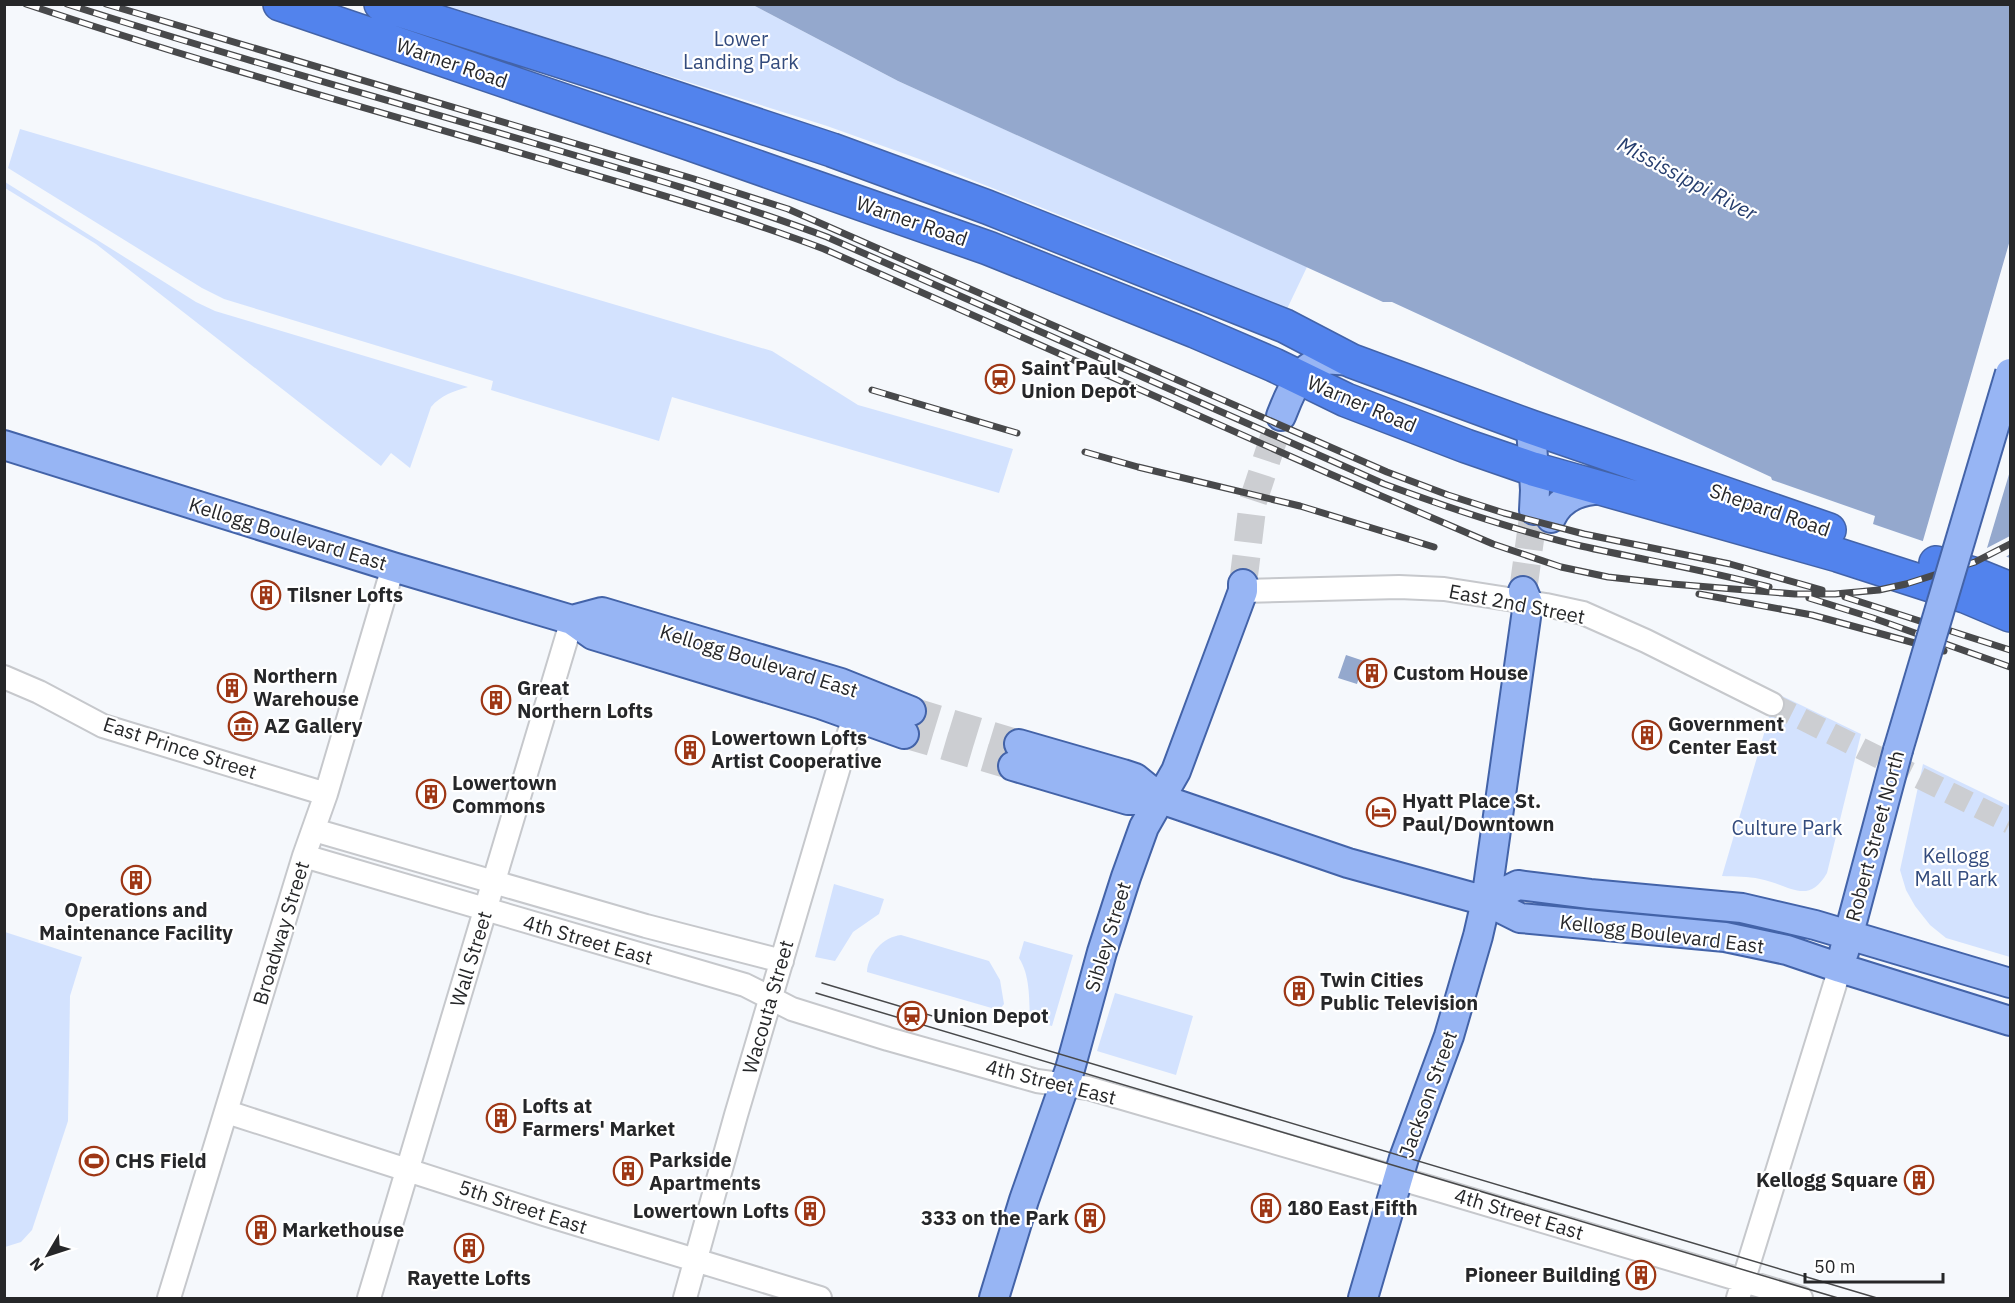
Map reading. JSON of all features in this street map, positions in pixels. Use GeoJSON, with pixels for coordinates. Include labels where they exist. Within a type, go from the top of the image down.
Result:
{"type":"FeatureCollection","features":[{"type":"Feature","properties":{"kind":"highway","name":"Warner Road"},"geometry":{"type":"LineString","coordinates":[[280,4],[988,248],[1195,331],[1390,417],[1533,469]]}},
{"type":"Feature","properties":{"kind":"highway","name":"Warner Road"},"geometry":{"type":"LineString","coordinates":[[381,4],[832,150],[987,207],[1285,326],[1352,361],[1531,427]]}},
{"type":"Feature","properties":{"kind":"highway","name":"Shepard Road"},"geometry":{"type":"LineString","coordinates":[[1531,427],[1804,522],[1973,574],[2010,590]]}},
{"type":"Feature","properties":{"kind":"highway","name":"Shepard Road"},"geometry":{"type":"LineString","coordinates":[[1533,469],[1848,558],[1965,596],[2010,615]]}},
{"type":"Feature","properties":{"kind":"main road"},"geometry":{"type":"LineString","coordinates":[[1281,416],[1298,378],[1316,364],[1327,360],[1352,361]]}},
{"type":"Feature","properties":{"kind":"main road","name":"Robert Street North"},"geometry":{"type":"LineString","coordinates":[[1839,968],[1898,750],[2010,373]]}},
{"type":"Feature","properties":{"kind":"main road"},"geometry":{"type":"LineString","coordinates":[[1531,427],[1535,490],[1542,514],[1580,492],[1594,489],[1614,491]]}},
{"type":"Feature","properties":{"kind":"main road","name":"Kellogg Boulevard East"},"geometry":{"type":"LineString","coordinates":[[4,445],[393,567],[572,620],[593,635],[854,716],[908,722],[841,683],[602,612],[572,620]]}},
{"type":"Feature","properties":{"kind":"main road","name":"Sibley Street"},"geometry":{"type":"LineString","coordinates":[[994,1299],[1024,1200],[1065,1084],[1126,877],[1144,827],[1176,771],[1243,588]]}},
{"type":"Feature","properties":{"kind":"main road","name":"Jackson Street"},"geometry":{"type":"LineString","coordinates":[[1363,1299],[1409,1143],[1453,1025],[1486,901],[1530,595]]}},
{"type":"Feature","properties":{"kind":"main road","name":"Kellogg Boulevard East"},"geometry":{"type":"LineString","coordinates":[[1016,755],[1128,800],[1161,799],[1348,863],[1486,901],[1520,918],[1725,937],[1787,950],[2010,1021]]}},
{"type":"Feature","properties":{"kind":"main road","name":"Kellogg Boulevard East"},"geometry":{"type":"LineString","coordinates":[[1486,901],[1518,885],[1742,908],[1848,934],[2010,983]]}},
{"type":"Feature","properties":{"kind":"street","name":"Broadway Street"},"geometry":{"type":"LineString","coordinates":[[169,1299],[304,856],[326,794],[393,567]]}},
{"type":"Feature","properties":{"kind":"street","name":"East 2nd Street"},"geometry":{"type":"LineString","coordinates":[[1243,588],[1400,587],[1530,595],[1583,614],[1646,641],[1772,704]]}},
{"type":"Feature","properties":{"kind":"street","name":"Wall Street"},"geometry":{"type":"LineString","coordinates":[[369,1299],[572,620]]}},
{"type":"Feature","properties":{"kind":"street","name":"East Prince Street"},"geometry":{"type":"LineString","coordinates":[[4,677],[39,692],[103,726],[326,794]]}},
{"type":"Feature","properties":{"kind":"street"},"geometry":{"type":"LineString","coordinates":[[841,683],[851,700],[854,716]]}},
{"type":"Feature","properties":{"kind":"street","name":"Wacouta Street"},"geometry":{"type":"LineString","coordinates":[[685,1299],[736,1115],[854,716]]}},
{"type":"Feature","properties":{"kind":"street","name":"4th Street East"},"geometry":{"type":"LineString","coordinates":[[314,830],[645,926],[782,961]]}},
{"type":"Feature","properties":{"kind":"street","name":"4th Street East"},"geometry":{"type":"LineString","coordinates":[[304,856],[745,985],[792,1009],[888,1039],[1037,1081],[1088,1088],[1398,1179],[1741,1289],[1801,1299]]}},
{"type":"Feature","properties":{"kind":"street","name":"Robert Street North"},"geometry":{"type":"LineString","coordinates":[[1741,1289],[1839,968]]}},
{"type":"Feature","properties":{"kind":"street","name":"5th Street East"},"geometry":{"type":"LineString","coordinates":[[227,1112],[820,1299]]}},
{"type":"Feature","properties":{"kind":"green space","name":"Lower Landing Park"},"geometry":{"type":"Polygon","coordinates":[[[444,5],[753,5],[898,81],[1307,267],[1286,311],[1226,291],[1170,259],[922,160],[827,126],[444,5]]]}},
{"type":"Feature","properties":{"kind":"green space"},"geometry":{"type":"Polygon","coordinates":[[[20,129],[772,351],[858,405],[1013,449],[999,493],[672,397],[659,441],[491,390],[493,381],[224,299],[202,288],[8,168],[20,129]]]}},
{"type":"Feature","properties":{"kind":"green space"},"geometry":{"type":"Polygon","coordinates":[[[5,182],[196,302],[215,311],[468,387],[443,396],[431,407],[410,468],[391,453],[381,466],[96,244],[5,188],[5,182]]]}},
{"type":"Feature","properties":{"kind":"green space","name":"Culture Park"},"geometry":{"type":"Polygon","coordinates":[[[1776,693],[1861,734],[1827,873],[1813,889],[1805,891],[1755,878],[1722,876],[1776,693]]]}},
{"type":"Feature","properties":{"kind":"green space","name":"Kellogg Mall Park"},"geometry":{"type":"Polygon","coordinates":[[[1923,764],[2010,806],[2010,957],[1946,938],[1930,925],[1906,890],[1900,870],[1923,764]]]}},
{"type":"Feature","properties":{"kind":"green space"},"geometry":{"type":"Polygon","coordinates":[[[834,884],[884,899],[879,914],[853,932],[835,961],[815,957],[834,884]]]}},
{"type":"Feature","properties":{"kind":"green space"},"geometry":{"type":"Polygon","coordinates":[[[5,932],[82,957],[70,996],[68,1121],[32,1230],[21,1242],[5,1247],[5,932]]]}},
{"type":"Feature","properties":{"kind":"green space"},"geometry":{"type":"Polygon","coordinates":[[[901,935],[989,961],[1000,980],[1004,1004],[1000,1009],[995,1009],[867,972],[873,953],[888,939],[901,935]]]}},
{"type":"Feature","properties":{"kind":"green space"},"geometry":{"type":"Polygon","coordinates":[[[1024,941],[1073,955],[1052,1026],[1037,1022],[1030,1017],[1027,979],[1019,958],[1024,941]]]}},
{"type":"Feature","properties":{"kind":"green space"},"geometry":{"type":"Polygon","coordinates":[[[1115,993],[1193,1016],[1176,1075],[1097,1051],[1115,993]]]}},
{"type":"Feature","properties":{"kind":"water","name":"Mississippi River"},"geometry":{"type":"Polygon","coordinates":[[[753,5],[2010,5],[2010,558],[1941,533],[1937,546],[1873,524],[1875,516],[1772,480],[1771,477],[1392,302],[1383,302],[898,81],[753,5]]]}},
{"type":"Feature","properties":{"kind":"water"},"geometry":{"type":"Polygon","coordinates":[[[1346,655],[1364,661],[1357,684],[1338,678],[1346,655]]]}},
{"type":"Feature","properties":{"kind":"pier"},"geometry":{"type":"Polygon","coordinates":[[[2010,240],[2010,471],[1987,548],[2010,536],[2010,554],[2003,559],[1943,536],[1940,547],[1936,549],[1922,544],[2010,240]]]}},
{"type":"Feature","properties":{"kind":"tunnel"},"geometry":{"type":"LineString","coordinates":[[1243,584],[1253,501],[1281,416]]}},
{"type":"Feature","properties":{"kind":"tunnel"},"geometry":{"type":"LineString","coordinates":[[1523,591],[1534,510]]}},
{"type":"Feature","properties":{"kind":"tunnel"},"geometry":{"type":"LineString","coordinates":[[1772,704],[2010,823]]}},
{"type":"Feature","properties":{"kind":"tunnel"},"geometry":{"type":"LineString","coordinates":[[911,711],[1019,744]]}},
{"type":"Feature","properties":{"kind":"tunnel"},"geometry":{"type":"LineString","coordinates":[[904,734],[1013,766]]}},
{"type":"Feature","properties":{"kind":"tram line"},"geometry":{"type":"LineString","coordinates":[[822,983],[1877,1298]]}},
{"type":"Feature","properties":{"kind":"tram line"},"geometry":{"type":"LineString","coordinates":[[816,993],[1838,1298]]}},
{"type":"Feature","properties":{"kind":"railway"},"geometry":{"type":"LineString","coordinates":[[26,4],[221,66],[687,203],[824,249],[1330,474],[1493,544],[1561,567],[1608,577],[1672,584],[1795,594],[1835,594],[1879,590],[1906,584],[1975,562],[2010,544]]}},
{"type":"Feature","properties":{"kind":"railway"},"geometry":{"type":"LineString","coordinates":[[67,4],[241,58],[644,176],[827,237],[1384,484],[1457,510],[1581,546],[1769,587]]}},
{"type":"Feature","properties":{"kind":"railway"},"geometry":{"type":"LineString","coordinates":[[106,4],[788,209],[1387,472],[1448,495],[1504,513],[1584,534],[1730,564],[1822,590]]}},
{"type":"Feature","properties":{"kind":"railway"},"geometry":{"type":"LineString","coordinates":[[872,390],[1017,433]]}},
{"type":"Feature","properties":{"kind":"railway"},"geometry":{"type":"LineString","coordinates":[[1085,452],[1300,506],[1434,547]]}},
{"type":"Feature","properties":{"kind":"railway"},"geometry":{"type":"LineString","coordinates":[[1699,594],[1812,615],[1944,651]]}},
{"type":"Feature","properties":{"kind":"railway"},"geometry":{"type":"LineString","coordinates":[[1845,597],[2010,650]]}},
{"type":"Feature","properties":{"kind":"railway"},"geometry":{"type":"LineString","coordinates":[[1809,598],[1873,618],[2010,667]]}},
{"type":"Feature","properties":{"kind":"place","name":"Saint Paul Union Depot"},"geometry":{"type":"Point","coordinates":[1000,379]}},
{"type":"Feature","properties":{"kind":"place","name":"Tilsner Lofts"},"geometry":{"type":"Point","coordinates":[266,595]}},
{"type":"Feature","properties":{"kind":"place","name":"Custom House"},"geometry":{"type":"Point","coordinates":[1372,673]}},
{"type":"Feature","properties":{"kind":"place","name":"Northern Warehouse"},"geometry":{"type":"Point","coordinates":[232,688]}},
{"type":"Feature","properties":{"kind":"place","name":"Great Northern Lofts"},"geometry":{"type":"Point","coordinates":[496,700]}},
{"type":"Feature","properties":{"kind":"place","name":"AZ Gallery"},"geometry":{"type":"Point","coordinates":[243,726]}},
{"type":"Feature","properties":{"kind":"place","name":"Government Center East"},"geometry":{"type":"Point","coordinates":[1647,735]}},
{"type":"Feature","properties":{"kind":"place","name":"Lowertown Lofts Artist Cooperative"},"geometry":{"type":"Point","coordinates":[690,750]}},
{"type":"Feature","properties":{"kind":"place","name":"Lowertown Commons"},"geometry":{"type":"Point","coordinates":[431,794]}},
{"type":"Feature","properties":{"kind":"place","name":"Hyatt Place St. Paul/Downtown"},"geometry":{"type":"Point","coordinates":[1381,812]}},
{"type":"Feature","properties":{"kind":"place","name":"Operations and Maintenance Facility"},"geometry":{"type":"Point","coordinates":[136,880]}},
{"type":"Feature","properties":{"kind":"place","name":"Twin Cities Public Television"},"geometry":{"type":"Point","coordinates":[1299,991]}},
{"type":"Feature","properties":{"kind":"place","name":"Union Depot"},"geometry":{"type":"Point","coordinates":[912,1016]}},
{"type":"Feature","properties":{"kind":"place","name":"Lofts at Farmers' Market"},"geometry":{"type":"Point","coordinates":[501,1118]}},
{"type":"Feature","properties":{"kind":"place","name":"CHS Field"},"geometry":{"type":"Point","coordinates":[94,1161]}},
{"type":"Feature","properties":{"kind":"place","name":"Parkside Apartments"},"geometry":{"type":"Point","coordinates":[628,1171]}},
{"type":"Feature","properties":{"kind":"place","name":"Kellogg Square"},"geometry":{"type":"Point","coordinates":[1919,1180]}},
{"type":"Feature","properties":{"kind":"place","name":"180 East Fifth"},"geometry":{"type":"Point","coordinates":[1266,1208]}},
{"type":"Feature","properties":{"kind":"place","name":"Lowertown Lofts"},"geometry":{"type":"Point","coordinates":[810,1211]}},
{"type":"Feature","properties":{"kind":"place","name":"333 on the Park"},"geometry":{"type":"Point","coordinates":[1090,1218]}},
{"type":"Feature","properties":{"kind":"place","name":"Markethouse"},"geometry":{"type":"Point","coordinates":[261,1230]}},
{"type":"Feature","properties":{"kind":"place","name":"Rayette Lofts"},"geometry":{"type":"Point","coordinates":[469,1248]}},
{"type":"Feature","properties":{"kind":"place","name":"Pioneer Building"},"geometry":{"type":"Point","coordinates":[1641,1275]}}]}
